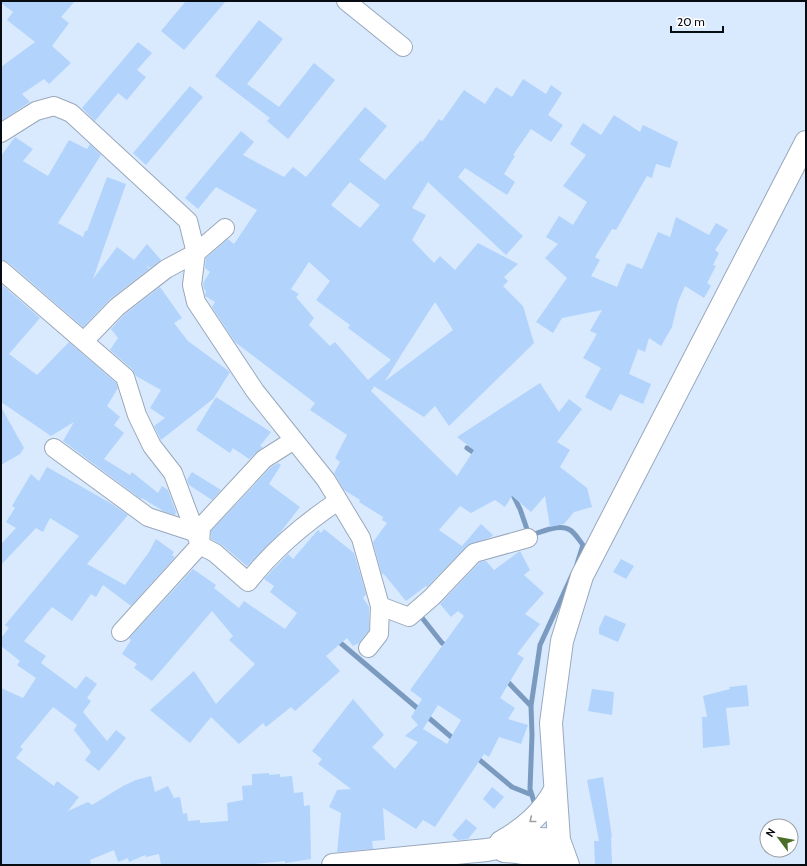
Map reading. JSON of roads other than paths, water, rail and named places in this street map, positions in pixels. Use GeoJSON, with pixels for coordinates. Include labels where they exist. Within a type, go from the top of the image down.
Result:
{"type":"FeatureCollection","features":[{"type":"Feature","properties":{"kind":"main road"},"geometry":{"type":"LineString","coordinates":[[568,865],[559,840],[550,723],[562,641],[582,576],[806,142]]}},
{"type":"Feature","properties":{"kind":"main road"},"geometry":{"type":"LineString","coordinates":[[487,850],[515,834],[539,814],[556,790]]}},
{"type":"Feature","properties":{"kind":"main road"},"geometry":{"type":"LineString","coordinates":[[333,865],[487,850],[540,839],[559,840]]}},
{"type":"Feature","properties":{"kind":"main road"},"geometry":{"type":"LineString","coordinates":[[487,850],[517,851],[547,859],[555,865]]}},
{"type":"Feature","properties":{"kind":"street"},"geometry":{"type":"LineString","coordinates":[[346,1],[404,47]]}},
{"type":"Feature","properties":{"kind":"street"},"geometry":{"type":"LineString","coordinates":[[1,133],[36,111],[54,106],[71,113],[188,221],[196,253],[192,285],[196,302],[255,391],[326,480],[361,538],[380,606],[379,634],[368,648]]}},
{"type":"Feature","properties":{"kind":"street"},"geometry":{"type":"LineString","coordinates":[[84,340],[117,307],[166,269],[196,253],[225,228]]}},
{"type":"Feature","properties":{"kind":"street"},"geometry":{"type":"LineString","coordinates":[[1,270],[84,340],[125,377],[137,415],[152,446],[173,473],[197,539]]}},
{"type":"Feature","properties":{"kind":"street"},"geometry":{"type":"LineString","coordinates":[[121,632],[197,539],[201,527],[264,459],[294,440]]}},
{"type":"Feature","properties":{"kind":"street"},"geometry":{"type":"LineString","coordinates":[[54,448],[148,517],[197,539],[248,582],[258,570],[313,517],[338,501]]}},
{"type":"Feature","properties":{"kind":"street"},"geometry":{"type":"LineString","coordinates":[[380,606],[409,617],[432,597],[474,553],[528,538]]}},
{"type":"Feature","properties":{"kind":"waterway"},"geometry":{"type":"LineString","coordinates":[[467,448],[477,455]]}},
{"type":"Feature","properties":{"kind":"waterway"},"geometry":{"type":"LineString","coordinates":[[512,493],[520,509],[529,535],[555,528],[566,528],[574,533],[583,545],[577,564]]}},
{"type":"Feature","properties":{"kind":"waterway"},"geometry":{"type":"LineString","coordinates":[[535,805],[530,789],[532,735],[531,706],[540,645],[573,573]]}},
{"type":"Feature","properties":{"kind":"waterway"},"geometry":{"type":"LineString","coordinates":[[423,619],[442,643],[449,647]]}},
{"type":"Feature","properties":{"kind":"waterway"},"geometry":{"type":"LineString","coordinates":[[337,640],[456,741]]}},
{"type":"Feature","properties":{"kind":"waterway"},"geometry":{"type":"LineString","coordinates":[[505,679],[531,706]]}},
{"type":"Feature","properties":{"kind":"waterway"},"geometry":{"type":"LineString","coordinates":[[476,757],[512,787],[532,795]]}}]}
